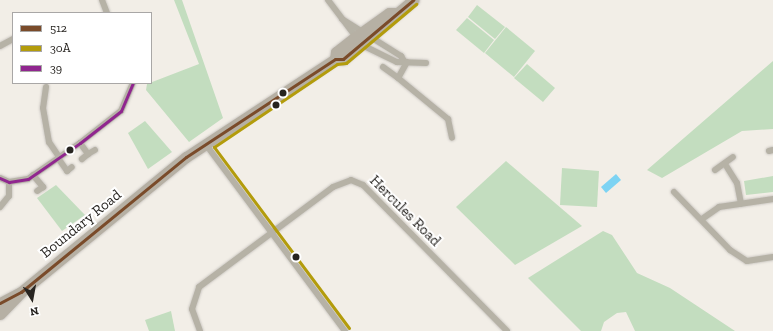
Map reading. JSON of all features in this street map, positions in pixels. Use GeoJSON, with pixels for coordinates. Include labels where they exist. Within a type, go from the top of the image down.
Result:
{"type":"FeatureCollection","features":[{"type":"Feature","properties":{"kind":"highway","name":"Boundary Road"},"geometry":{"type":"LineString","coordinates":[[0,314],[21,292],[162,179],[186,157],[207,146],[335,59],[336,52],[394,20],[396,13],[413,0]]}},
{"type":"Feature","properties":{"kind":"highway","name":"Boundary Road"},"geometry":{"type":"LineString","coordinates":[[0,303],[21,292]]}},
{"type":"Feature","properties":{"kind":"street"},"geometry":{"type":"LineString","coordinates":[[102,0],[107,12]]}},
{"type":"Feature","properties":{"kind":"street"},"geometry":{"type":"LineString","coordinates":[[328,0],[342,19],[361,39],[397,62],[406,61],[426,63]]}},
{"type":"Feature","properties":{"kind":"street"},"geometry":{"type":"LineString","coordinates":[[361,39],[401,56],[406,61]]}},
{"type":"Feature","properties":{"kind":"street"},"geometry":{"type":"LineString","coordinates":[[0,46],[12,40]]}},
{"type":"Feature","properties":{"kind":"street"},"geometry":{"type":"LineString","coordinates":[[398,78],[406,61]]}},
{"type":"Feature","properties":{"kind":"street"},"geometry":{"type":"LineString","coordinates":[[384,67],[448,120],[452,138]]}},
{"type":"Feature","properties":{"kind":"street"},"geometry":{"type":"LineString","coordinates":[[0,178],[10,182],[33,175],[80,143],[121,111],[133,84]]}},
{"type":"Feature","properties":{"kind":"street"},"geometry":{"type":"LineString","coordinates":[[46,87],[44,108],[49,142],[58,157],[70,169],[61,175]]}},
{"type":"Feature","properties":{"kind":"street"},"geometry":{"type":"LineString","coordinates":[[80,143],[88,154]]}},
{"type":"Feature","properties":{"kind":"street"},"geometry":{"type":"LineString","coordinates":[[207,146],[345,331]]}},
{"type":"Feature","properties":{"kind":"street"},"geometry":{"type":"LineString","coordinates":[[82,159],[95,150]]}},
{"type":"Feature","properties":{"kind":"street"},"geometry":{"type":"LineString","coordinates":[[715,170],[733,157]]}},
{"type":"Feature","properties":{"kind":"street"},"geometry":{"type":"LineString","coordinates":[[725,164],[737,183],[741,204]]}},
{"type":"Feature","properties":{"kind":"street"},"geometry":{"type":"LineString","coordinates":[[33,175],[45,185],[37,191]]}},
{"type":"Feature","properties":{"kind":"street","name":"Hercules Road"},"geometry":{"type":"LineString","coordinates":[[200,331],[192,309],[196,291],[343,181],[357,181],[506,331]]}},
{"type":"Feature","properties":{"kind":"street"},"geometry":{"type":"LineString","coordinates":[[0,207],[9,196],[10,182]]}},
{"type":"Feature","properties":{"kind":"street"},"geometry":{"type":"LineString","coordinates":[[674,192],[702,219],[730,250],[747,261],[762,262],[773,257]]}},
{"type":"Feature","properties":{"kind":"street"},"geometry":{"type":"LineString","coordinates":[[702,219],[719,207],[773,199]]}},
{"type":"Feature","properties":{"kind":"green space"},"geometry":{"type":"Polygon","coordinates":[[[174,0],[182,0],[223,118],[189,142],[146,90],[147,84],[152,84],[152,82],[199,64],[174,0]]]}},
{"type":"Feature","properties":{"kind":"green space"},"geometry":{"type":"Polygon","coordinates":[[[477,5],[505,27],[495,39],[468,17],[477,5]]]}},
{"type":"Feature","properties":{"kind":"green space"},"geometry":{"type":"Polygon","coordinates":[[[467,18],[494,40],[484,53],[456,30],[467,18]]]}},
{"type":"Feature","properties":{"kind":"green space"},"geometry":{"type":"Polygon","coordinates":[[[506,27],[535,51],[514,77],[485,53],[506,27]]]}},
{"type":"Feature","properties":{"kind":"green space"},"geometry":{"type":"Polygon","coordinates":[[[773,61],[773,129],[742,131],[662,178],[647,170],[773,61]]]}},
{"type":"Feature","properties":{"kind":"green space"},"geometry":{"type":"Polygon","coordinates":[[[527,64],[555,88],[543,102],[514,78],[527,64]]]}},
{"type":"Feature","properties":{"kind":"green space"},"geometry":{"type":"Polygon","coordinates":[[[145,121],[172,152],[148,169],[128,133],[145,121]]]}},
{"type":"Feature","properties":{"kind":"green space"},"geometry":{"type":"Polygon","coordinates":[[[506,161],[582,226],[515,265],[456,207],[506,161]]]}},
{"type":"Feature","properties":{"kind":"green space"},"geometry":{"type":"Polygon","coordinates":[[[562,168],[599,171],[597,207],[560,205],[562,168]]]}},
{"type":"Feature","properties":{"kind":"green space"},"geometry":{"type":"Polygon","coordinates":[[[773,176],[773,192],[746,195],[744,181],[773,176]]]}},
{"type":"Feature","properties":{"kind":"green space"},"geometry":{"type":"Polygon","coordinates":[[[56,185],[85,215],[62,231],[37,198],[56,185]]]}},
{"type":"Feature","properties":{"kind":"green space"},"geometry":{"type":"Polygon","coordinates":[[[603,231],[612,235],[637,273],[670,288],[735,331],[635,331],[626,312],[617,313],[604,322],[601,331],[581,331],[528,278],[603,231]]]}},
{"type":"Feature","properties":{"kind":"green space"},"geometry":{"type":"Polygon","coordinates":[[[171,311],[175,331],[149,331],[145,320],[171,311]]]}},
{"type":"Feature","properties":{"kind":"water"},"geometry":{"type":"Polygon","coordinates":[[[616,174],[621,180],[606,193],[601,187],[616,174]]]}},
{"type":"Feature","properties":{"kind":"transit line","name":"512"},"geometry":{"type":"LineString","coordinates":[[0,303],[21,292],[186,157],[335,59],[343,59],[413,0]]}},
{"type":"Feature","properties":{"kind":"transit line","name":"30A"},"geometry":{"type":"LineString","coordinates":[[349,328],[214,147],[337,64],[346,63],[416,4]]}},
{"type":"Feature","properties":{"kind":"transit line","name":"39"},"geometry":{"type":"LineString","coordinates":[[0,178],[9,182],[28,179],[80,143],[121,111],[133,84]]}}]}
